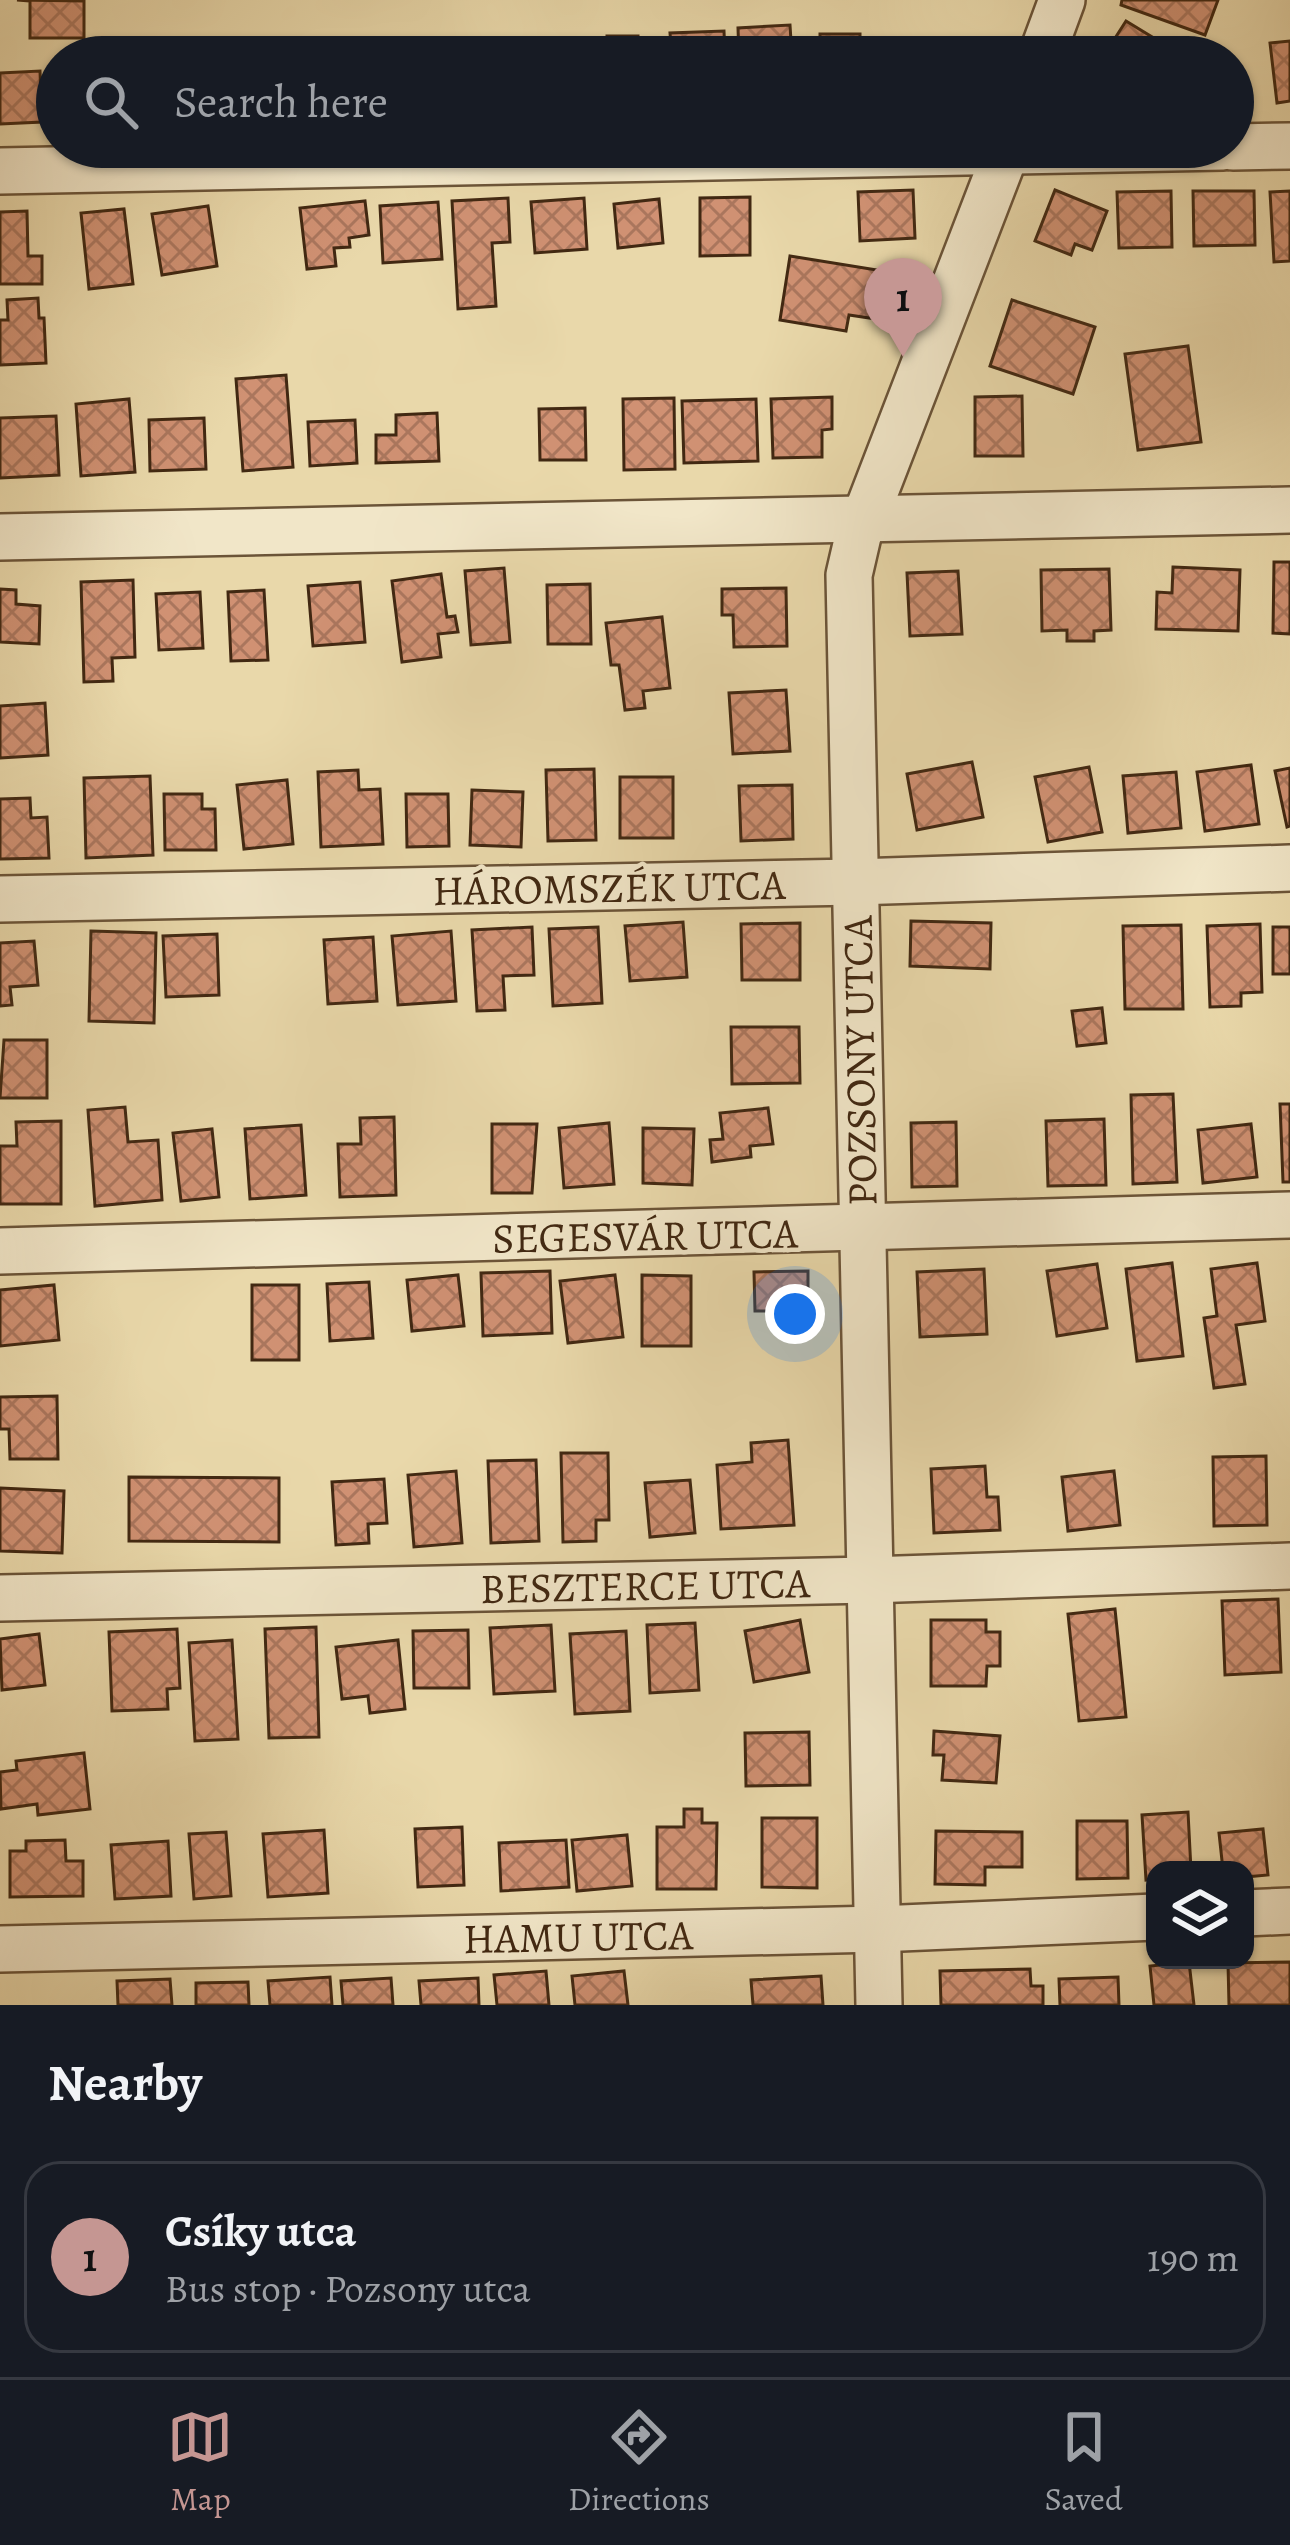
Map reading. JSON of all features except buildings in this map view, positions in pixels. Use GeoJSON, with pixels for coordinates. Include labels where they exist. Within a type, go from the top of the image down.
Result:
{"type":"FeatureCollection","features":[{"type":"Feature","properties":{"kind":"street"},"geometry":{"type":"LineString","coordinates":[[1049,36],[1062,0]]}},
{"type":"Feature","properties":{"kind":"street"},"geometry":{"type":"LineString","coordinates":[[1254,147],[1290,146]]}},
{"type":"Feature","properties":{"kind":"street"},"geometry":{"type":"LineString","coordinates":[[0,171],[137,168]]}},
{"type":"Feature","properties":{"kind":"street","name":"POZSONY UTCA"},"geometry":{"type":"LineString","coordinates":[[879,2005],[849,575],[866,519],[1001,168]]}},
{"type":"Feature","properties":{"kind":"street"},"geometry":{"type":"LineString","coordinates":[[0,537],[1290,510]]}},
{"type":"Feature","properties":{"kind":"street","name":"HÁROMSZÉK UTCA"},"geometry":{"type":"LineString","coordinates":[[0,899],[1290,868]]}},
{"type":"Feature","properties":{"kind":"street","name":"SEGESVÁR UTCA"},"geometry":{"type":"LineString","coordinates":[[0,1251],[1290,1215]]}},
{"type":"Feature","properties":{"kind":"street","name":"BESZTERCE UTCA"},"geometry":{"type":"LineString","coordinates":[[0,1598],[1290,1566]]}},
{"type":"Feature","properties":{"kind":"street"},"geometry":{"type":"LineString","coordinates":[[1254,1913],[1290,1911]]}},
{"type":"Feature","properties":{"kind":"street","name":"HAMU UTCA"},"geometry":{"type":"LineString","coordinates":[[0,1949],[878,1929],[1146,1917]]}},
{"type":"Feature","properties":{"kind":"place","name":"Csíky utca"},"geometry":{"type":"Point","coordinates":[903,357]}}]}
